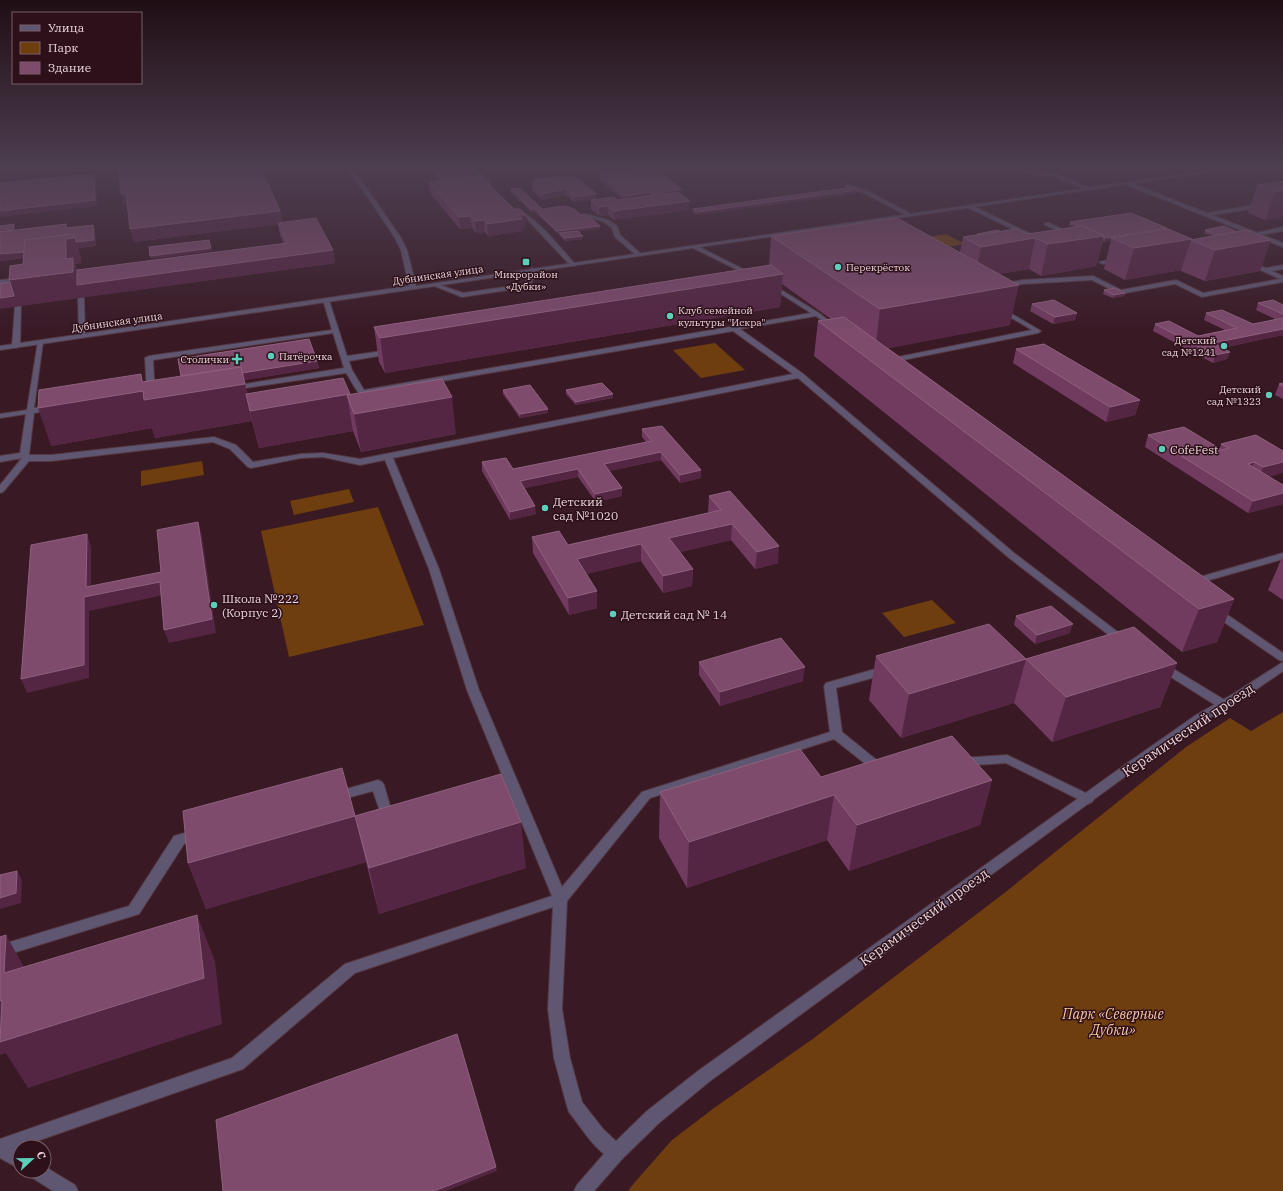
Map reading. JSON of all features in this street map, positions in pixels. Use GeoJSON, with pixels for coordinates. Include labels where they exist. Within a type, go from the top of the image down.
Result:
{"type":"FeatureCollection","features":[{"type":"Feature","properties":{"kind":"street"},"geometry":{"type":"LineString","coordinates":[[387,224],[404,250],[413,288]]}},
{"type":"Feature","properties":{"kind":"street"},"geometry":{"type":"LineString","coordinates":[[534,224],[573,264]]}},
{"type":"Feature","properties":{"kind":"street"},"geometry":{"type":"LineString","coordinates":[[610,224],[615,227],[617,236],[639,255]]}},
{"type":"Feature","properties":{"kind":"street","name":"Дубнинская улица"},"geometry":{"type":"LineString","coordinates":[[0,348],[852,224]]}},
{"type":"Feature","properties":{"kind":"street"},"geometry":{"type":"LineString","coordinates":[[857,224],[869,231]]}},
{"type":"Feature","properties":{"kind":"street"},"geometry":{"type":"LineString","coordinates":[[1006,224],[1045,243]]}},
{"type":"Feature","properties":{"kind":"street"},"geometry":{"type":"LineString","coordinates":[[1047,224],[1066,232]]}},
{"type":"Feature","properties":{"kind":"street"},"geometry":{"type":"LineString","coordinates":[[1228,224],[1283,245]]}},
{"type":"Feature","properties":{"kind":"street"},"geometry":{"type":"LineString","coordinates":[[1043,232],[1059,229]]}},
{"type":"Feature","properties":{"kind":"street"},"geometry":{"type":"LineString","coordinates":[[1254,234],[1283,229]]}},
{"type":"Feature","properties":{"kind":"street"},"geometry":{"type":"LineString","coordinates":[[1028,235],[1036,233]]}},
{"type":"Feature","properties":{"kind":"street"},"geometry":{"type":"LineString","coordinates":[[695,247],[763,281],[817,314],[842,333]]}},
{"type":"Feature","properties":{"kind":"street"},"geometry":{"type":"LineString","coordinates":[[1102,262],[1124,259]]}},
{"type":"Feature","properties":{"kind":"street"},"geometry":{"type":"LineString","coordinates":[[1245,262],[1266,270],[1283,279]]}},
{"type":"Feature","properties":{"kind":"street"},"geometry":{"type":"LineString","coordinates":[[1266,270],[1283,267]]}},
{"type":"Feature","properties":{"kind":"street"},"geometry":{"type":"LineString","coordinates":[[743,270],[755,268]]}},
{"type":"Feature","properties":{"kind":"street"},"geometry":{"type":"LineString","coordinates":[[435,285],[462,295],[528,285],[532,270]]}},
{"type":"Feature","properties":{"kind":"street"},"geometry":{"type":"LineString","coordinates":[[992,287],[1022,282],[1093,278],[1120,292],[1176,282],[1202,295],[1283,279]]}},
{"type":"Feature","properties":{"kind":"street"},"geometry":{"type":"LineString","coordinates":[[0,282],[20,280],[19,292]]}},
{"type":"Feature","properties":{"kind":"street"},"geometry":{"type":"LineString","coordinates":[[81,298],[82,336]]}},
{"type":"Feature","properties":{"kind":"street"},"geometry":{"type":"LineString","coordinates":[[326,300],[348,370],[358,385],[361,393],[817,314]]}},
{"type":"Feature","properties":{"kind":"street"},"geometry":{"type":"LineString","coordinates":[[16,346],[18,306]]}},
{"type":"Feature","properties":{"kind":"street"},"geometry":{"type":"LineString","coordinates":[[892,372],[879,363],[1038,331],[996,307]]}},
{"type":"Feature","properties":{"kind":"street"},"geometry":{"type":"LineString","coordinates":[[734,328],[800,375],[1011,554],[1120,640],[1133,648]]}},
{"type":"Feature","properties":{"kind":"street"},"geometry":{"type":"LineString","coordinates":[[159,400],[151,402],[147,392],[149,358],[336,331]]}},
{"type":"Feature","properties":{"kind":"street"},"geometry":{"type":"LineString","coordinates":[[0,490],[26,456],[30,411],[40,342]]}},
{"type":"Feature","properties":{"kind":"street"},"geometry":{"type":"LineString","coordinates":[[345,359],[400,350]]}},
{"type":"Feature","properties":{"kind":"street"},"geometry":{"type":"LineString","coordinates":[[222,390],[348,370]]}},
{"type":"Feature","properties":{"kind":"street"},"geometry":{"type":"LineString","coordinates":[[0,459],[26,456],[51,458],[214,439],[233,447],[251,465],[301,456],[323,455],[360,462],[800,375]]}},
{"type":"Feature","properties":{"kind":"street"},"geometry":{"type":"LineString","coordinates":[[0,416],[60,406]]}},
{"type":"Feature","properties":{"kind":"street"},"geometry":{"type":"LineString","coordinates":[[388,457],[434,569],[473,690],[560,899],[555,1009],[562,1058],[575,1106],[597,1135],[616,1154]]}},
{"type":"Feature","properties":{"kind":"street"},"geometry":{"type":"LineString","coordinates":[[1186,584],[1283,556]]}},
{"type":"Feature","properties":{"kind":"street"},"geometry":{"type":"LineString","coordinates":[[1204,604],[1283,658]]}},
{"type":"Feature","properties":{"kind":"street"},"geometry":{"type":"LineString","coordinates":[[1105,644],[1120,640]]}},
{"type":"Feature","properties":{"kind":"street"},"geometry":{"type":"LineString","coordinates":[[1152,660],[1224,704]]}},
{"type":"Feature","properties":{"kind":"street","name":"Керамический проезд"},"geometry":{"type":"LineString","coordinates":[[583,1191],[616,1154],[653,1117],[704,1076],[1200,718],[1283,666]]}},
{"type":"Feature","properties":{"kind":"street"},"geometry":{"type":"LineString","coordinates":[[892,766],[877,767],[836,734],[830,686],[897,667]]}},
{"type":"Feature","properties":{"kind":"street"},"geometry":{"type":"LineString","coordinates":[[0,1148],[236,1064],[350,968],[560,899],[646,795],[836,734]]}},
{"type":"Feature","properties":{"kind":"street"},"geometry":{"type":"LineString","coordinates":[[946,762],[1007,759],[1088,798]]}},
{"type":"Feature","properties":{"kind":"street"},"geometry":{"type":"LineString","coordinates":[[324,800],[378,785],[390,826],[397,824]]}},
{"type":"Feature","properties":{"kind":"street"},"geometry":{"type":"LineString","coordinates":[[500,794],[515,790]]}},
{"type":"Feature","properties":{"kind":"street"},"geometry":{"type":"LineString","coordinates":[[0,950],[134,910],[179,840],[210,831]]}},
{"type":"Feature","properties":{"kind":"street"},"geometry":{"type":"LineString","coordinates":[[0,1148],[12,1156]]}},
{"type":"Feature","properties":{"kind":"street"},"geometry":{"type":"LineString","coordinates":[[50,1179],[69,1191]]}},
{"type":"Feature","properties":{"kind":"green space"},"geometry":{"type":"Polygon","coordinates":[[[946,234],[965,244],[928,250],[911,240],[946,234]]]}},
{"type":"Feature","properties":{"kind":"green space"},"geometry":{"type":"Polygon","coordinates":[[[715,343],[745,370],[701,378],[673,350],[715,343]]]}},
{"type":"Feature","properties":{"kind":"green space"},"geometry":{"type":"Polygon","coordinates":[[[202,461],[204,475],[141,486],[141,471],[202,461]]]}},
{"type":"Feature","properties":{"kind":"green space"},"geometry":{"type":"Polygon","coordinates":[[[349,489],[354,502],[294,515],[290,501],[349,489]]]}},
{"type":"Feature","properties":{"kind":"green space"},"geometry":{"type":"Polygon","coordinates":[[[378,507],[424,625],[289,657],[261,531],[378,507]]]}},
{"type":"Feature","properties":{"kind":"green space"},"geometry":{"type":"Polygon","coordinates":[[[932,600],[956,623],[904,637],[882,613],[932,600]]]}},
{"type":"Feature","properties":{"kind":"green space","name":"Парк «Северные Дубки»"},"geometry":{"type":"Polygon","coordinates":[[[1283,712],[1283,1191],[628,1191],[672,1140],[714,1108],[814,1038],[1003,894],[1186,747],[1230,718],[1251,731],[1283,712]]]}},
{"type":"Feature","properties":{"kind":"building"},"geometry":{"type":"Polygon","coordinates":[[[14,224],[13,231],[0,232],[0,226],[14,224]]]}},
{"type":"Feature","properties":{"kind":"building"},"geometry":{"type":"Polygon","coordinates":[[[66,224],[66,228],[93,225],[94,240],[76,242],[74,234],[25,240],[24,252],[0,254],[0,232],[66,224]]]}},
{"type":"Feature","properties":{"kind":"building"},"geometry":{"type":"Polygon","coordinates":[[[129,224],[175,224],[130,229],[129,224]]]}},
{"type":"Feature","properties":{"kind":"building"},"geometry":{"type":"Polygon","coordinates":[[[278,224],[319,224],[333,250],[77,285],[77,270],[287,243],[278,224]]]}},
{"type":"Feature","properties":{"kind":"building"},"geometry":{"type":"Polygon","coordinates":[[[550,224],[597,224],[600,226],[557,231],[550,224]]]}},
{"type":"Feature","properties":{"kind":"building"},"geometry":{"type":"Polygon","coordinates":[[[858,224],[907,224],[1019,285],[880,309],[771,236],[858,224]]]}},
{"type":"Feature","properties":{"kind":"building"},"geometry":{"type":"Polygon","coordinates":[[[1074,224],[1156,224],[1167,228],[1103,238],[1104,236],[1083,226],[1074,224]]]}},
{"type":"Feature","properties":{"kind":"building"},"geometry":{"type":"Polygon","coordinates":[[[1083,226],[1104,236],[1048,244],[1035,238],[981,247],[963,237],[1016,229],[1027,234],[1083,226]]]}},
{"type":"Feature","properties":{"kind":"building"},"geometry":{"type":"Polygon","coordinates":[[[1224,226],[1237,232],[1218,235],[1205,230],[1224,226]]]}},
{"type":"Feature","properties":{"kind":"building"},"geometry":{"type":"Polygon","coordinates":[[[1168,229],[1192,239],[1134,248],[1111,238],[1168,229]]]}},
{"type":"Feature","properties":{"kind":"building"},"geometry":{"type":"Polygon","coordinates":[[[998,230],[1000,231],[979,235],[977,234],[998,230]]]}},
{"type":"Feature","properties":{"kind":"building"},"geometry":{"type":"Polygon","coordinates":[[[1246,230],[1271,240],[1215,250],[1191,240],[1246,230]]]}},
{"type":"Feature","properties":{"kind":"building"},"geometry":{"type":"Polygon","coordinates":[[[578,231],[583,236],[565,238],[559,233],[578,231]]]}},
{"type":"Feature","properties":{"kind":"building"},"geometry":{"type":"Polygon","coordinates":[[[74,234],[74,238],[66,239],[66,259],[73,258],[73,272],[9,280],[10,266],[23,264],[25,240],[74,234]]]}},
{"type":"Feature","properties":{"kind":"building"},"geometry":{"type":"Polygon","coordinates":[[[209,240],[211,248],[150,256],[149,247],[209,240]]]}},
{"type":"Feature","properties":{"kind":"building"},"geometry":{"type":"Polygon","coordinates":[[[771,265],[783,274],[380,338],[374,327],[771,265]]]}},
{"type":"Feature","properties":{"kind":"building"},"geometry":{"type":"Polygon","coordinates":[[[10,282],[14,296],[0,298],[0,284],[10,282]]]}},
{"type":"Feature","properties":{"kind":"building"},"geometry":{"type":"Polygon","coordinates":[[[1115,288],[1125,293],[1114,295],[1104,290],[1115,288]]]}},
{"type":"Feature","properties":{"kind":"building"},"geometry":{"type":"Polygon","coordinates":[[[1054,300],[1077,313],[1055,317],[1032,304],[1054,300]]]}},
{"type":"Feature","properties":{"kind":"building"},"geometry":{"type":"Polygon","coordinates":[[[1273,300],[1283,305],[1283,314],[1258,303],[1273,300]]]}},
{"type":"Feature","properties":{"kind":"building"},"geometry":{"type":"Polygon","coordinates":[[[1222,310],[1253,324],[1283,318],[1283,329],[1213,343],[1230,352],[1215,355],[1155,324],[1169,321],[1198,336],[1237,328],[1206,313],[1222,310]]]}},
{"type":"Feature","properties":{"kind":"building"},"geometry":{"type":"Polygon","coordinates":[[[844,317],[1234,599],[1199,609],[818,321],[844,317]]]}},
{"type":"Feature","properties":{"kind":"building"},"geometry":{"type":"Polygon","coordinates":[[[309,339],[317,361],[242,373],[241,367],[181,376],[178,359],[309,339]]]}},
{"type":"Feature","properties":{"kind":"building"},"geometry":{"type":"Polygon","coordinates":[[[1044,344],[1140,400],[1110,407],[1016,349],[1044,344]]]}},
{"type":"Feature","properties":{"kind":"building"},"geometry":{"type":"Polygon","coordinates":[[[241,367],[245,384],[144,400],[143,391],[38,408],[39,390],[141,374],[142,382],[241,367]]]}},
{"type":"Feature","properties":{"kind":"building"},"geometry":{"type":"Polygon","coordinates":[[[343,378],[350,394],[250,411],[246,394],[343,378]]]}},
{"type":"Feature","properties":{"kind":"building"},"geometry":{"type":"Polygon","coordinates":[[[442,379],[452,397],[354,414],[347,395],[442,379]]]}},
{"type":"Feature","properties":{"kind":"building"},"geometry":{"type":"Polygon","coordinates":[[[602,383],[613,394],[576,402],[566,390],[602,383]]]}},
{"type":"Feature","properties":{"kind":"building"},"geometry":{"type":"Polygon","coordinates":[[[530,385],[548,409],[520,414],[503,390],[530,385]]]}},
{"type":"Feature","properties":{"kind":"building"},"geometry":{"type":"Polygon","coordinates":[[[662,426],[701,470],[680,475],[661,452],[604,464],[622,488],[595,494],[578,469],[520,481],[535,506],[510,512],[482,462],[506,458],[513,469],[652,441],[642,429],[662,426]]]}},
{"type":"Feature","properties":{"kind":"building"},"geometry":{"type":"Polygon","coordinates":[[[1184,427],[1222,450],[1229,448],[1221,444],[1256,435],[1283,451],[1283,462],[1263,467],[1254,462],[1248,464],[1283,485],[1283,493],[1253,501],[1148,435],[1184,427]]]}},
{"type":"Feature","properties":{"kind":"building"},"geometry":{"type":"Polygon","coordinates":[[[730,491],[779,546],[757,552],[732,524],[669,538],[693,569],[663,576],[641,544],[577,559],[597,591],[568,598],[532,537],[559,531],[568,545],[721,510],[709,496],[730,491]]]}},
{"type":"Feature","properties":{"kind":"building"},"geometry":{"type":"Polygon","coordinates":[[[198,522],[212,619],[164,630],[160,582],[84,597],[84,665],[21,679],[31,545],[87,534],[86,587],[161,572],[157,530],[198,522]]]}},
{"type":"Feature","properties":{"kind":"building"},"geometry":{"type":"Polygon","coordinates":[[[1051,606],[1073,624],[1037,635],[1016,616],[1051,606]]]}},
{"type":"Feature","properties":{"kind":"building"},"geometry":{"type":"Polygon","coordinates":[[[989,624],[1026,659],[909,694],[876,656],[989,624]]]}},
{"type":"Feature","properties":{"kind":"building"},"geometry":{"type":"Polygon","coordinates":[[[1134,627],[1177,663],[1066,697],[1026,659],[1134,627]]]}},
{"type":"Feature","properties":{"kind":"building"},"geometry":{"type":"Polygon","coordinates":[[[781,638],[805,667],[720,692],[699,662],[781,638]]]}},
{"type":"Feature","properties":{"kind":"building"},"geometry":{"type":"Polygon","coordinates":[[[952,736],[992,780],[857,825],[834,795],[689,842],[660,792],[800,749],[821,777],[952,736]]]}},
{"type":"Feature","properties":{"kind":"building"},"geometry":{"type":"Polygon","coordinates":[[[342,768],[355,816],[188,863],[183,811],[342,768]]]}},
{"type":"Feature","properties":{"kind":"building"},"geometry":{"type":"Polygon","coordinates":[[[501,774],[521,822],[369,868],[355,816],[501,774]]]}},
{"type":"Feature","properties":{"kind":"building"},"geometry":{"type":"Polygon","coordinates":[[[17,871],[16,893],[0,898],[0,875],[17,871]]]}},
{"type":"Feature","properties":{"kind":"building"},"geometry":{"type":"Polygon","coordinates":[[[197,915],[204,978],[0,1042],[2,1000],[0,1001],[0,937],[6,935],[4,973],[197,915]]]}},
{"type":"Feature","properties":{"kind":"building"},"geometry":{"type":"Polygon","coordinates":[[[457,1034],[496,1167],[434,1191],[223,1191],[216,1120],[457,1034]]]}},
{"type":"Feature","properties":{"kind":"place","name":"Микрорайон «Дубки»"},"geometry":{"type":"Point","coordinates":[526,262]}},
{"type":"Feature","properties":{"kind":"place","name":"Перекрёсток"},"geometry":{"type":"Point","coordinates":[838,267]}},
{"type":"Feature","properties":{"kind":"place","name":"Клуб семейной культуры \"Искра\""},"geometry":{"type":"Point","coordinates":[670,316]}},
{"type":"Feature","properties":{"kind":"place","name":"Детский сад №1241"},"geometry":{"type":"Point","coordinates":[1224,346]}},
{"type":"Feature","properties":{"kind":"place","name":"Пятёрочка"},"geometry":{"type":"Point","coordinates":[271,356]}},
{"type":"Feature","properties":{"kind":"place","name":"Столички"},"geometry":{"type":"Point","coordinates":[237,359]}},
{"type":"Feature","properties":{"kind":"place","name":"Детский сад №1323"},"geometry":{"type":"Point","coordinates":[1269,395]}},
{"type":"Feature","properties":{"kind":"place","name":"CofeFest"},"geometry":{"type":"Point","coordinates":[1162,449]}},
{"type":"Feature","properties":{"kind":"place","name":"Детский сад №1020"},"geometry":{"type":"Point","coordinates":[545,508]}},
{"type":"Feature","properties":{"kind":"place","name":"Школа №222 (Корпус 2)"},"geometry":{"type":"Point","coordinates":[214,605]}},
{"type":"Feature","properties":{"kind":"place","name":"Детский сад № 14"},"geometry":{"type":"Point","coordinates":[613,614]}}]}
